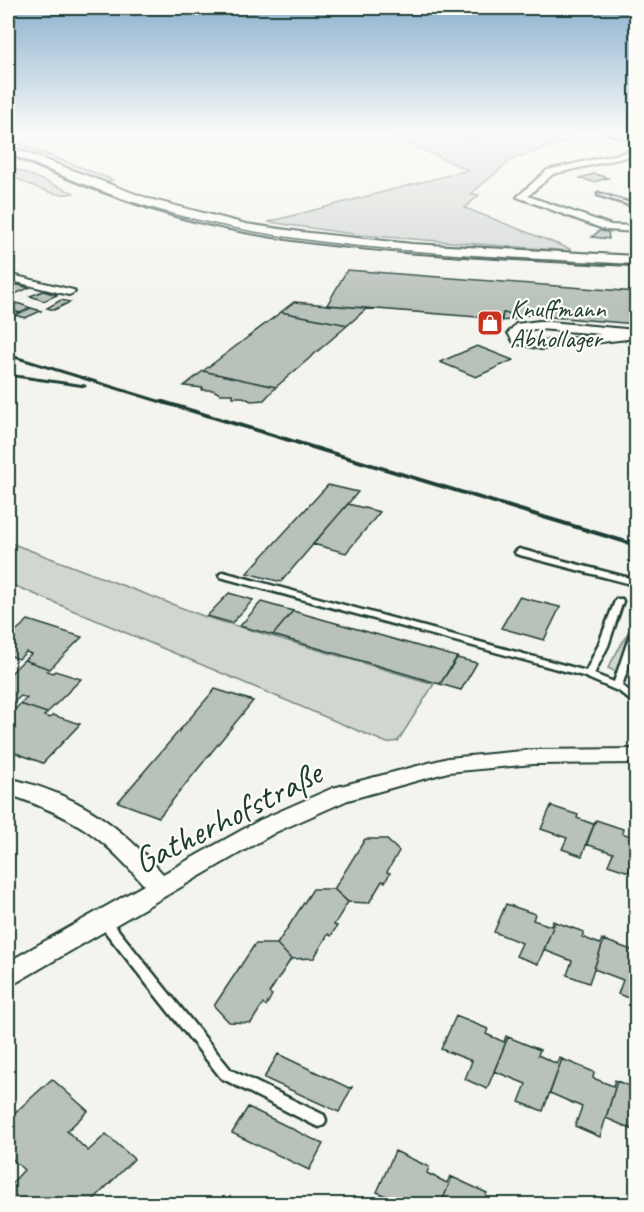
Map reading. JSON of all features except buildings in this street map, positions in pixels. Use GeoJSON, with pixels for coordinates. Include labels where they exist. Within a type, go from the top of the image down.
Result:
{"type":"FeatureCollection","features":[{"type":"Feature","properties":{"kind":"main road"},"geometry":{"type":"LineString","coordinates":[[75,189],[124,208],[173,222],[230,234],[367,253],[636,274]]}},
{"type":"Feature","properties":{"kind":"main road"},"geometry":{"type":"LineString","coordinates":[[107,189],[147,204],[265,231],[376,245],[636,261]]}},
{"type":"Feature","properties":{"kind":"street"},"geometry":{"type":"LineString","coordinates":[[531,189],[522,196],[511,199],[522,203],[533,200],[610,228],[636,229]]}},
{"type":"Feature","properties":{"kind":"street"},"geometry":{"type":"LineString","coordinates":[[8,277],[69,292]]}},
{"type":"Feature","properties":{"kind":"street"},"geometry":{"type":"LineString","coordinates":[[539,325],[636,334],[541,345],[518,340],[514,333],[520,327],[539,325]]}},
{"type":"Feature","properties":{"kind":"street","name":"Gatherhofstraße"},"geometry":{"type":"LineString","coordinates":[[8,974],[268,826],[341,794],[448,765],[532,757],[618,754],[636,756]]}},
{"type":"Feature","properties":{"kind":"street"},"geometry":{"type":"LineString","coordinates":[[8,786],[48,800],[100,826],[143,867],[160,887]]}},
{"type":"Feature","properties":{"kind":"lane"},"geometry":{"type":"LineString","coordinates":[[600,194],[636,206]]}},
{"type":"Feature","properties":{"kind":"lane"},"geometry":{"type":"LineString","coordinates":[[519,552],[630,581],[636,585]]}},
{"type":"Feature","properties":{"kind":"lane"},"geometry":{"type":"LineString","coordinates":[[223,575],[589,675],[616,687],[636,700]]}},
{"type":"Feature","properties":{"kind":"lane"},"geometry":{"type":"LineString","coordinates":[[589,675],[603,646],[619,601]]}},
{"type":"Feature","properties":{"kind":"lane"},"geometry":{"type":"LineString","coordinates":[[616,687],[636,631]]}},
{"type":"Feature","properties":{"kind":"lane"},"geometry":{"type":"LineString","coordinates":[[103,920],[226,1074],[319,1120]]}},
{"type":"Feature","properties":{"kind":"shaded area"},"geometry":{"type":"Polygon","coordinates":[[[39,189],[63,189],[74,193],[58,194],[39,189]]]}},
{"type":"Feature","properties":{"kind":"shaded area"},"geometry":{"type":"Polygon","coordinates":[[[397,189],[477,189],[471,194],[479,195],[465,208],[570,249],[570,251],[360,235],[268,222],[397,189]]]}},
{"type":"Feature","properties":{"kind":"shaded area"},"geometry":{"type":"Polygon","coordinates":[[[8,542],[206,617],[434,684],[398,741],[387,743],[8,583],[8,542]]]}},
{"type":"Feature","properties":{"kind":"shaded area"},"geometry":{"type":"Polygon","coordinates":[[[636,618],[636,682],[608,668],[636,618]]]}},
{"type":"Feature","properties":{"kind":"tram line"},"geometry":{"type":"LineString","coordinates":[[94,189],[157,210],[216,225],[275,236],[455,255],[636,265]]}},
{"type":"Feature","properties":{"kind":"railway"},"geometry":{"type":"LineString","coordinates":[[8,355],[168,404]]}},
{"type":"Feature","properties":{"kind":"railway"},"geometry":{"type":"LineString","coordinates":[[8,375],[85,386]]}},
{"type":"Feature","properties":{"kind":"railway"},"geometry":{"type":"LineString","coordinates":[[163,402],[636,545]]}},
{"type":"Feature","properties":{"kind":"place","name":"Knuffmann Abhollager"},"geometry":{"type":"Point","coordinates":[490,323]}}]}
